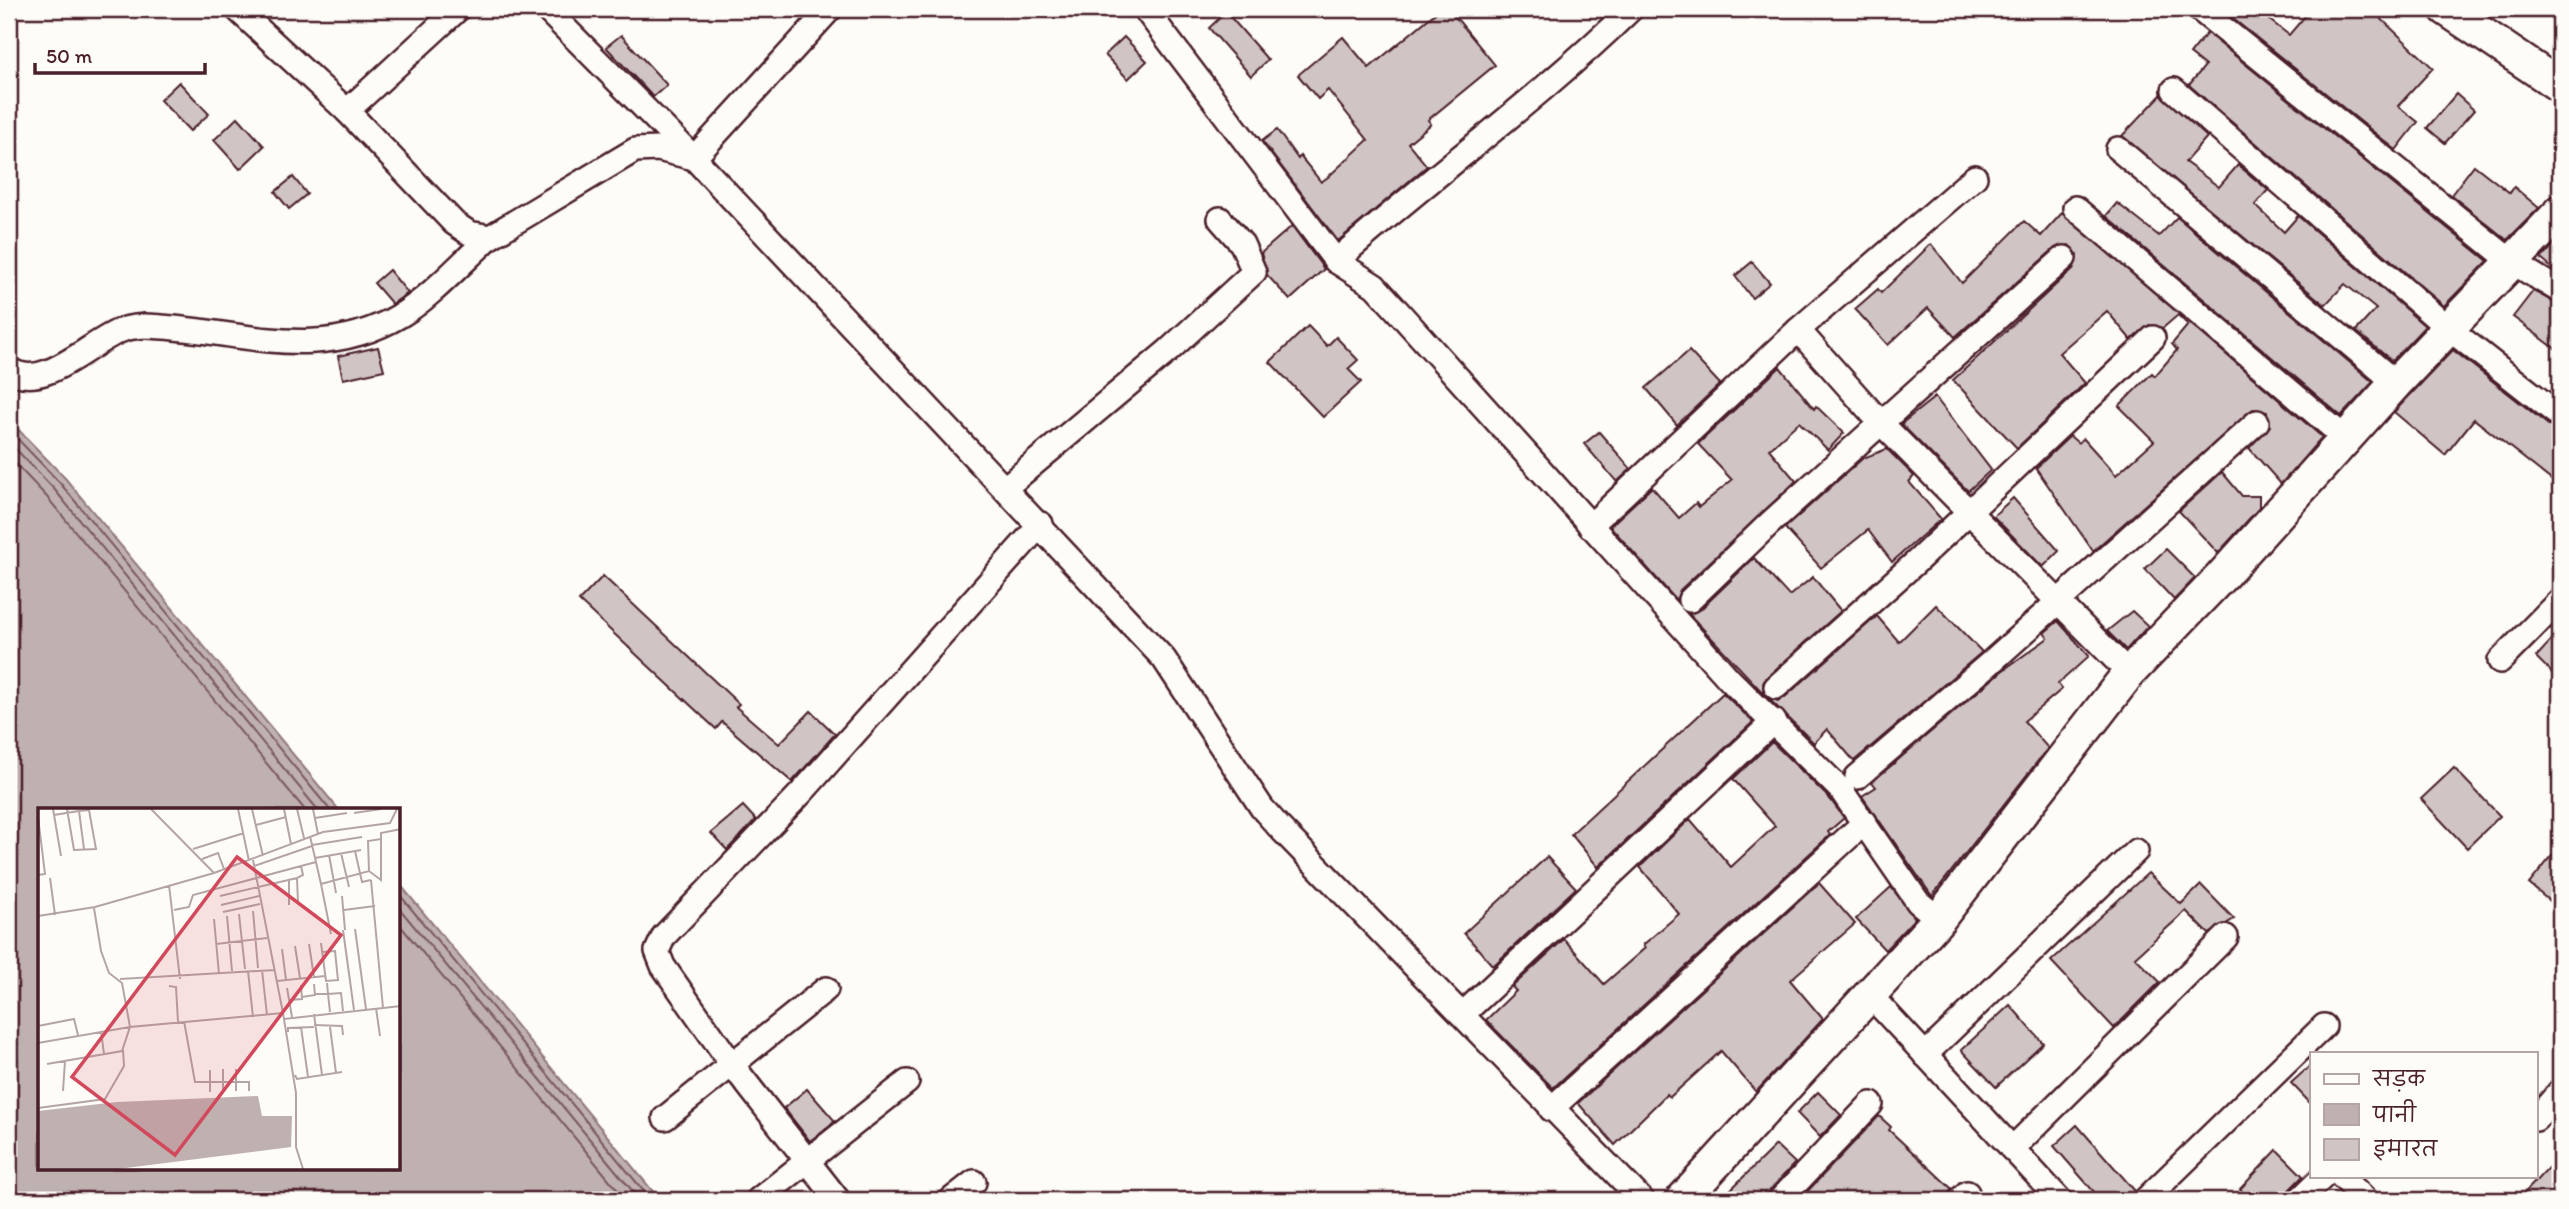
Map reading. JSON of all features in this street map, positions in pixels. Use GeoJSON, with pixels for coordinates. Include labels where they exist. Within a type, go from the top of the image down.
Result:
{"type":"FeatureCollection","features":[{"type":"Feature","properties":{"kind":"street"},"geometry":{"type":"LineString","coordinates":[[237,9],[347,111],[454,223],[470,233],[490,237]]}},
{"type":"Feature","properties":{"kind":"street"},"geometry":{"type":"LineString","coordinates":[[347,111],[458,9]]}},
{"type":"Feature","properties":{"kind":"street"},"geometry":{"type":"LineString","coordinates":[[546,9],[694,158],[1041,524],[1164,659],[1262,808],[1642,1200]]}},
{"type":"Feature","properties":{"kind":"street"},"geometry":{"type":"LineString","coordinates":[[694,158],[830,9]]}},
{"type":"Feature","properties":{"kind":"street"},"geometry":{"type":"LineString","coordinates":[[1145,9],[1336,261],[1375,286],[1730,680],[1841,790],[1918,902],[1939,919]]}},
{"type":"Feature","properties":{"kind":"street"},"geometry":{"type":"LineString","coordinates":[[1336,261],[1424,184],[1582,57],[1632,9]]}},
{"type":"Feature","properties":{"kind":"street"},"geometry":{"type":"LineString","coordinates":[[2199,9],[2512,262],[2560,291]]}},
{"type":"Feature","properties":{"kind":"street"},"geometry":{"type":"LineString","coordinates":[[2446,9],[2560,86]]}},
{"type":"Feature","properties":{"kind":"street"},"geometry":{"type":"LineString","coordinates":[[2174,90],[2448,328],[2560,416]]}},
{"type":"Feature","properties":{"kind":"street"},"geometry":{"type":"LineString","coordinates":[[9,369],[15,373],[35,375],[60,367],[121,330],[144,326],[292,344],[334,341],[360,334],[404,314],[490,237],[635,150],[658,149],[694,158]]}},
{"type":"Feature","properties":{"kind":"street"},"geometry":{"type":"LineString","coordinates":[[2118,149],[2396,383]]}},
{"type":"Feature","properties":{"kind":"street"},"geometry":{"type":"LineString","coordinates":[[1590,526],[1798,330],[1975,177]]}},
{"type":"Feature","properties":{"kind":"street"},"geometry":{"type":"LineString","coordinates":[[2075,208],[2346,439]]}},
{"type":"Feature","properties":{"kind":"street"},"geometry":{"type":"LineString","coordinates":[[1682,1200],[1868,993],[1939,919],[2129,673],[2221,577],[2396,383],[2560,212]]}},
{"type":"Feature","properties":{"kind":"street"},"geometry":{"type":"LineString","coordinates":[[1006,487],[1168,351],[1254,272],[1242,244],[1220,219]]}},
{"type":"Feature","properties":{"kind":"street"},"geometry":{"type":"LineString","coordinates":[[1690,600],[1880,422],[2064,258]]}},
{"type":"Feature","properties":{"kind":"street"},"geometry":{"type":"LineString","coordinates":[[1798,330],[1880,422],[2129,673]]}},
{"type":"Feature","properties":{"kind":"street"},"geometry":{"type":"LineString","coordinates":[[1776,687],[2153,338]]}},
{"type":"Feature","properties":{"kind":"street"},"geometry":{"type":"LineString","coordinates":[[1857,777],[2059,602],[2257,422]]}},
{"type":"Feature","properties":{"kind":"street"},"geometry":{"type":"LineString","coordinates":[[838,1200],[733,1066],[663,967],[657,951],[664,936],[803,792],[1041,524]]}},
{"type":"Feature","properties":{"kind":"street"},"geometry":{"type":"LineString","coordinates":[[2500,661],[2560,600]]}},
{"type":"Feature","properties":{"kind":"street"},"geometry":{"type":"LineString","coordinates":[[1463,1014],[1774,721]]}},
{"type":"Feature","properties":{"kind":"street"},"geometry":{"type":"LineString","coordinates":[[1551,1109],[1865,822]]}},
{"type":"Feature","properties":{"kind":"street"},"geometry":{"type":"LineString","coordinates":[[1926,1055],[2136,851]]}},
{"type":"Feature","properties":{"kind":"street"},"geometry":{"type":"LineString","coordinates":[[2012,1149],[2227,937]]}},
{"type":"Feature","properties":{"kind":"street"},"geometry":{"type":"LineString","coordinates":[[665,1118],[826,989]]}},
{"type":"Feature","properties":{"kind":"street"},"geometry":{"type":"LineString","coordinates":[[1868,993],[2060,1200]]}},
{"type":"Feature","properties":{"kind":"street"},"geometry":{"type":"LineString","coordinates":[[2145,1200],[2324,1026]]}},
{"type":"Feature","properties":{"kind":"street"},"geometry":{"type":"LineString","coordinates":[[758,1200],[907,1082]]}},
{"type":"Feature","properties":{"kind":"street"},"geometry":{"type":"LineString","coordinates":[[2538,1117],[2560,1091]]}},
{"type":"Feature","properties":{"kind":"street"},"geometry":{"type":"LineString","coordinates":[[1787,1198],[1871,1104]]}},
{"type":"Feature","properties":{"kind":"street"},"geometry":{"type":"LineString","coordinates":[[2299,1200],[2322,1178]]}},
{"type":"Feature","properties":{"kind":"street"},"geometry":{"type":"LineString","coordinates":[[2343,1178],[2367,1200]]}},
{"type":"Feature","properties":{"kind":"street"},"geometry":{"type":"LineString","coordinates":[[951,1200],[974,1182]]}},
{"type":"Feature","properties":{"kind":"water"},"geometry":{"type":"Polygon","coordinates":[[[9,420],[65,478],[337,808],[38,808],[38,1170],[401,1170],[401,885],[660,1200],[9,1200],[9,420]]]}},
{"type":"Feature","properties":{"kind":"building"},"geometry":{"type":"Polygon","coordinates":[[[1440,9],[1449,9],[1495,65],[1428,120],[1431,124],[1408,143],[1427,166],[1338,241],[1262,141],[1277,130],[1298,159],[1300,156],[1321,182],[1328,177],[1368,140],[1328,90],[1318,99],[1298,75],[1343,37],[1369,68],[1440,9]]]}},
{"type":"Feature","properties":{"kind":"building"},"geometry":{"type":"Polygon","coordinates":[[[2221,9],[2255,9],[2289,35],[2311,9],[2371,9],[2433,68],[2398,106],[2418,122],[2396,150],[2221,9]]]}},
{"type":"Feature","properties":{"kind":"building"},"geometry":{"type":"Polygon","coordinates":[[[1226,12],[1268,60],[1251,76],[1209,28],[1226,12]]]}},
{"type":"Feature","properties":{"kind":"building"},"geometry":{"type":"Polygon","coordinates":[[[2207,33],[2488,261],[2444,306],[2189,85],[2205,66],[2190,54],[2207,33]]]}},
{"type":"Feature","properties":{"kind":"building"},"geometry":{"type":"Polygon","coordinates":[[[621,35],[667,85],[653,97],[606,47],[621,35]]]}},
{"type":"Feature","properties":{"kind":"building"},"geometry":{"type":"Polygon","coordinates":[[[1124,37],[1147,61],[1128,79],[1105,55],[1124,37]]]}},
{"type":"Feature","properties":{"kind":"building"},"geometry":{"type":"Polygon","coordinates":[[[179,82],[209,114],[190,131],[160,100],[179,82]]]}},
{"type":"Feature","properties":{"kind":"building"},"geometry":{"type":"Polygon","coordinates":[[[2456,94],[2474,110],[2445,143],[2427,128],[2456,94]]]}},
{"type":"Feature","properties":{"kind":"building"},"geometry":{"type":"Polygon","coordinates":[[[2161,95],[2207,137],[2185,162],[2219,187],[2238,165],[2268,190],[2255,205],[2284,232],[2298,216],[2425,326],[2392,361],[2356,331],[2376,309],[2345,284],[2325,305],[2122,136],[2161,95]]]}},
{"type":"Feature","properties":{"kind":"building"},"geometry":{"type":"Polygon","coordinates":[[[238,117],[264,146],[240,169],[214,140],[238,117]]]}},
{"type":"Feature","properties":{"kind":"building"},"geometry":{"type":"Polygon","coordinates":[[[2474,165],[2510,193],[2514,187],[2539,208],[2507,240],[2451,195],[2474,165]]]}},
{"type":"Feature","properties":{"kind":"building"},"geometry":{"type":"Polygon","coordinates":[[[293,177],[307,194],[289,209],[275,192],[293,177]]]}},
{"type":"Feature","properties":{"kind":"building"},"geometry":{"type":"Polygon","coordinates":[[[2117,203],[2159,236],[2177,217],[2373,382],[2341,416],[2106,216],[2117,203]]]}},
{"type":"Feature","properties":{"kind":"building"},"geometry":{"type":"Polygon","coordinates":[[[2062,213],[2322,437],[2281,484],[2249,448],[2270,426],[2267,412],[2253,409],[2093,551],[2036,468],[2070,436],[2078,443],[2083,438],[2116,475],[2154,441],[2119,406],[2152,373],[2155,376],[2177,350],[2172,344],[2188,325],[2178,315],[2163,328],[2149,325],[2131,340],[2107,311],[2059,353],[2085,383],[2017,448],[1953,380],[2074,268],[2077,254],[2069,245],[2055,248],[1955,337],[1928,308],[1888,345],[1855,309],[1878,289],[1881,293],[1931,244],[1962,283],[2024,221],[2041,236],[2062,213]]]}},
{"type":"Feature","properties":{"kind":"building"},"geometry":{"type":"Polygon","coordinates":[[[1292,226],[1324,269],[1290,300],[1267,275],[1261,253],[1292,226]]]}},
{"type":"Feature","properties":{"kind":"building"},"geometry":{"type":"Polygon","coordinates":[[[2560,238],[2560,275],[2541,259],[2560,238]]]}},
{"type":"Feature","properties":{"kind":"building"},"geometry":{"type":"Polygon","coordinates":[[[1752,262],[1770,283],[1752,298],[1735,276],[1752,262]]]}},
{"type":"Feature","properties":{"kind":"building"},"geometry":{"type":"Polygon","coordinates":[[[389,270],[408,293],[392,304],[374,283],[389,270]]]}},
{"type":"Feature","properties":{"kind":"building"},"geometry":{"type":"Polygon","coordinates":[[[2533,291],[2560,305],[2560,352],[2513,317],[2533,291]]]}},
{"type":"Feature","properties":{"kind":"building"},"geometry":{"type":"Polygon","coordinates":[[[1308,326],[1327,346],[1336,337],[1358,360],[1348,369],[1361,382],[1323,417],[1270,362],[1308,326]]]}},
{"type":"Feature","properties":{"kind":"building"},"geometry":{"type":"Polygon","coordinates":[[[378,347],[384,370],[343,379],[338,356],[378,347]]]}},
{"type":"Feature","properties":{"kind":"building"},"geometry":{"type":"Polygon","coordinates":[[[2453,350],[2551,427],[2560,430],[2560,487],[2474,419],[2445,455],[2394,412],[2453,350]]]}},
{"type":"Feature","properties":{"kind":"building"},"geometry":{"type":"Polygon","coordinates":[[[1689,351],[1720,384],[1677,425],[1646,388],[1689,351]]]}},
{"type":"Feature","properties":{"kind":"building"},"geometry":{"type":"Polygon","coordinates":[[[1780,367],[1814,409],[1816,406],[1844,433],[1828,450],[1799,422],[1769,449],[1796,481],[1680,590],[1676,600],[1610,526],[1652,487],[1679,518],[1696,503],[1699,507],[1732,480],[1698,444],[1780,367]]]}},
{"type":"Feature","properties":{"kind":"building"},"geometry":{"type":"Polygon","coordinates":[[[1935,397],[1991,470],[1968,491],[1901,424],[1935,397]]]}},
{"type":"Feature","properties":{"kind":"building"},"geometry":{"type":"Polygon","coordinates":[[[1599,432],[1631,469],[1617,482],[1584,444],[1599,432]]]}},
{"type":"Feature","properties":{"kind":"building"},"geometry":{"type":"Polygon","coordinates":[[[1887,449],[1914,476],[1909,482],[1941,519],[1892,562],[1868,530],[1821,568],[1785,528],[1863,458],[1887,449]]]}},
{"type":"Feature","properties":{"kind":"building"},"geometry":{"type":"Polygon","coordinates":[[[2222,472],[2242,496],[2259,496],[2259,508],[2218,553],[2179,511],[2222,472]]]}},
{"type":"Feature","properties":{"kind":"building"},"geometry":{"type":"Polygon","coordinates":[[[2013,498],[2059,551],[2043,567],[1993,516],[2013,498]]]}},
{"type":"Feature","properties":{"kind":"building"},"geometry":{"type":"Polygon","coordinates":[[[2166,549],[2195,578],[2174,600],[2145,569],[2166,549]]]}},
{"type":"Feature","properties":{"kind":"building"},"geometry":{"type":"Polygon","coordinates":[[[1754,558],[1789,596],[1813,577],[1841,611],[1767,677],[1763,683],[1765,695],[1689,614],[1700,610],[1754,558]]]}},
{"type":"Feature","properties":{"kind":"building"},"geometry":{"type":"Polygon","coordinates":[[[603,576],[739,704],[736,707],[779,744],[811,711],[835,734],[792,782],[722,722],[716,729],[579,601],[603,576]]]}},
{"type":"Feature","properties":{"kind":"building"},"geometry":{"type":"Polygon","coordinates":[[[1936,605],[1982,652],[1854,761],[1827,729],[1814,743],[1768,698],[1778,701],[1785,697],[1877,616],[1899,642],[1936,605]]]}},
{"type":"Feature","properties":{"kind":"building"},"geometry":{"type":"Polygon","coordinates":[[[2132,611],[2148,626],[2126,650],[2107,631],[2132,611]]]}},
{"type":"Feature","properties":{"kind":"building"},"geometry":{"type":"Polygon","coordinates":[[[2058,621],[2089,656],[2058,684],[2062,689],[2024,721],[2048,748],[1932,896],[1862,796],[1876,787],[1872,782],[2002,671],[2048,638],[2044,633],[2058,621]]]}},
{"type":"Feature","properties":{"kind":"building"},"geometry":{"type":"Polygon","coordinates":[[[2560,631],[2560,681],[2536,657],[2560,631]]]}},
{"type":"Feature","properties":{"kind":"building"},"geometry":{"type":"Polygon","coordinates":[[[1723,693],[1753,722],[1598,867],[1571,834],[1723,693]]]}},
{"type":"Feature","properties":{"kind":"building"},"geometry":{"type":"Polygon","coordinates":[[[1772,742],[1830,799],[1844,818],[1828,832],[1830,835],[1553,1088],[1486,1020],[1516,991],[1512,987],[1564,939],[1604,984],[1645,948],[1643,945],[1679,914],[1640,867],[1690,819],[1731,867],[1775,826],[1733,779],[1772,742]]]}},
{"type":"Feature","properties":{"kind":"building"},"geometry":{"type":"Polygon","coordinates":[[[2454,768],[2500,816],[2467,848],[2421,799],[2454,768]]]}},
{"type":"Feature","properties":{"kind":"building"},"geometry":{"type":"Polygon","coordinates":[[[743,806],[756,820],[727,850],[711,833],[743,806]]]}},
{"type":"Feature","properties":{"kind":"building"},"geometry":{"type":"Polygon","coordinates":[[[2560,846],[2560,910],[2529,884],[2560,846]]]}},
{"type":"Feature","properties":{"kind":"building"},"geometry":{"type":"Polygon","coordinates":[[[1547,857],[1576,888],[1493,966],[1464,933],[1547,857]]]}},
{"type":"Feature","properties":{"kind":"building"},"geometry":{"type":"Polygon","coordinates":[[[2148,873],[2181,904],[2201,885],[2234,919],[2209,934],[2186,911],[2135,957],[2160,982],[2114,1028],[2051,961],[2148,873]]]}},
{"type":"Feature","properties":{"kind":"building"},"geometry":{"type":"Polygon","coordinates":[[[1819,883],[1855,924],[1790,980],[1823,1019],[1756,1092],[1721,1051],[1670,1097],[1667,1094],[1615,1145],[1578,1103],[1819,883]]]}},
{"type":"Feature","properties":{"kind":"building"},"geometry":{"type":"Polygon","coordinates":[[[1891,887],[1915,918],[1885,950],[1856,919],[1891,887]]]}},
{"type":"Feature","properties":{"kind":"building"},"geometry":{"type":"Polygon","coordinates":[[[2010,1005],[2043,1043],[1996,1087],[1961,1050],[2010,1005]]]}},
{"type":"Feature","properties":{"kind":"building"},"geometry":{"type":"Polygon","coordinates":[[[2310,1066],[2310,1103],[2291,1083],[2310,1066]]]}},
{"type":"Feature","properties":{"kind":"building"},"geometry":{"type":"Polygon","coordinates":[[[807,1089],[835,1121],[810,1141],[784,1108],[807,1089]]]}},
{"type":"Feature","properties":{"kind":"building"},"geometry":{"type":"Polygon","coordinates":[[[1818,1092],[1841,1115],[1820,1137],[1797,1113],[1818,1092]]]}},
{"type":"Feature","properties":{"kind":"building"},"geometry":{"type":"Polygon","coordinates":[[[1879,1116],[1891,1127],[1889,1130],[1952,1189],[1946,1200],[1806,1200],[1802,1197],[1879,1116]]]}},
{"type":"Feature","properties":{"kind":"building"},"geometry":{"type":"Polygon","coordinates":[[[2077,1125],[2135,1191],[2131,1200],[2101,1200],[2054,1146],[2077,1125]]]}},
{"type":"Feature","properties":{"kind":"building"},"geometry":{"type":"Polygon","coordinates":[[[1776,1145],[1795,1163],[1770,1190],[1766,1200],[1720,1200],[1776,1145]]]}},
{"type":"Feature","properties":{"kind":"building"},"geometry":{"type":"Polygon","coordinates":[[[2277,1150],[2303,1176],[2289,1190],[2285,1200],[2251,1200],[2240,1189],[2277,1150]]]}},
{"type":"Feature","properties":{"kind":"building"},"geometry":{"type":"Polygon","coordinates":[[[2560,1155],[2560,1200],[2518,1200],[2560,1155]]]}}]}
